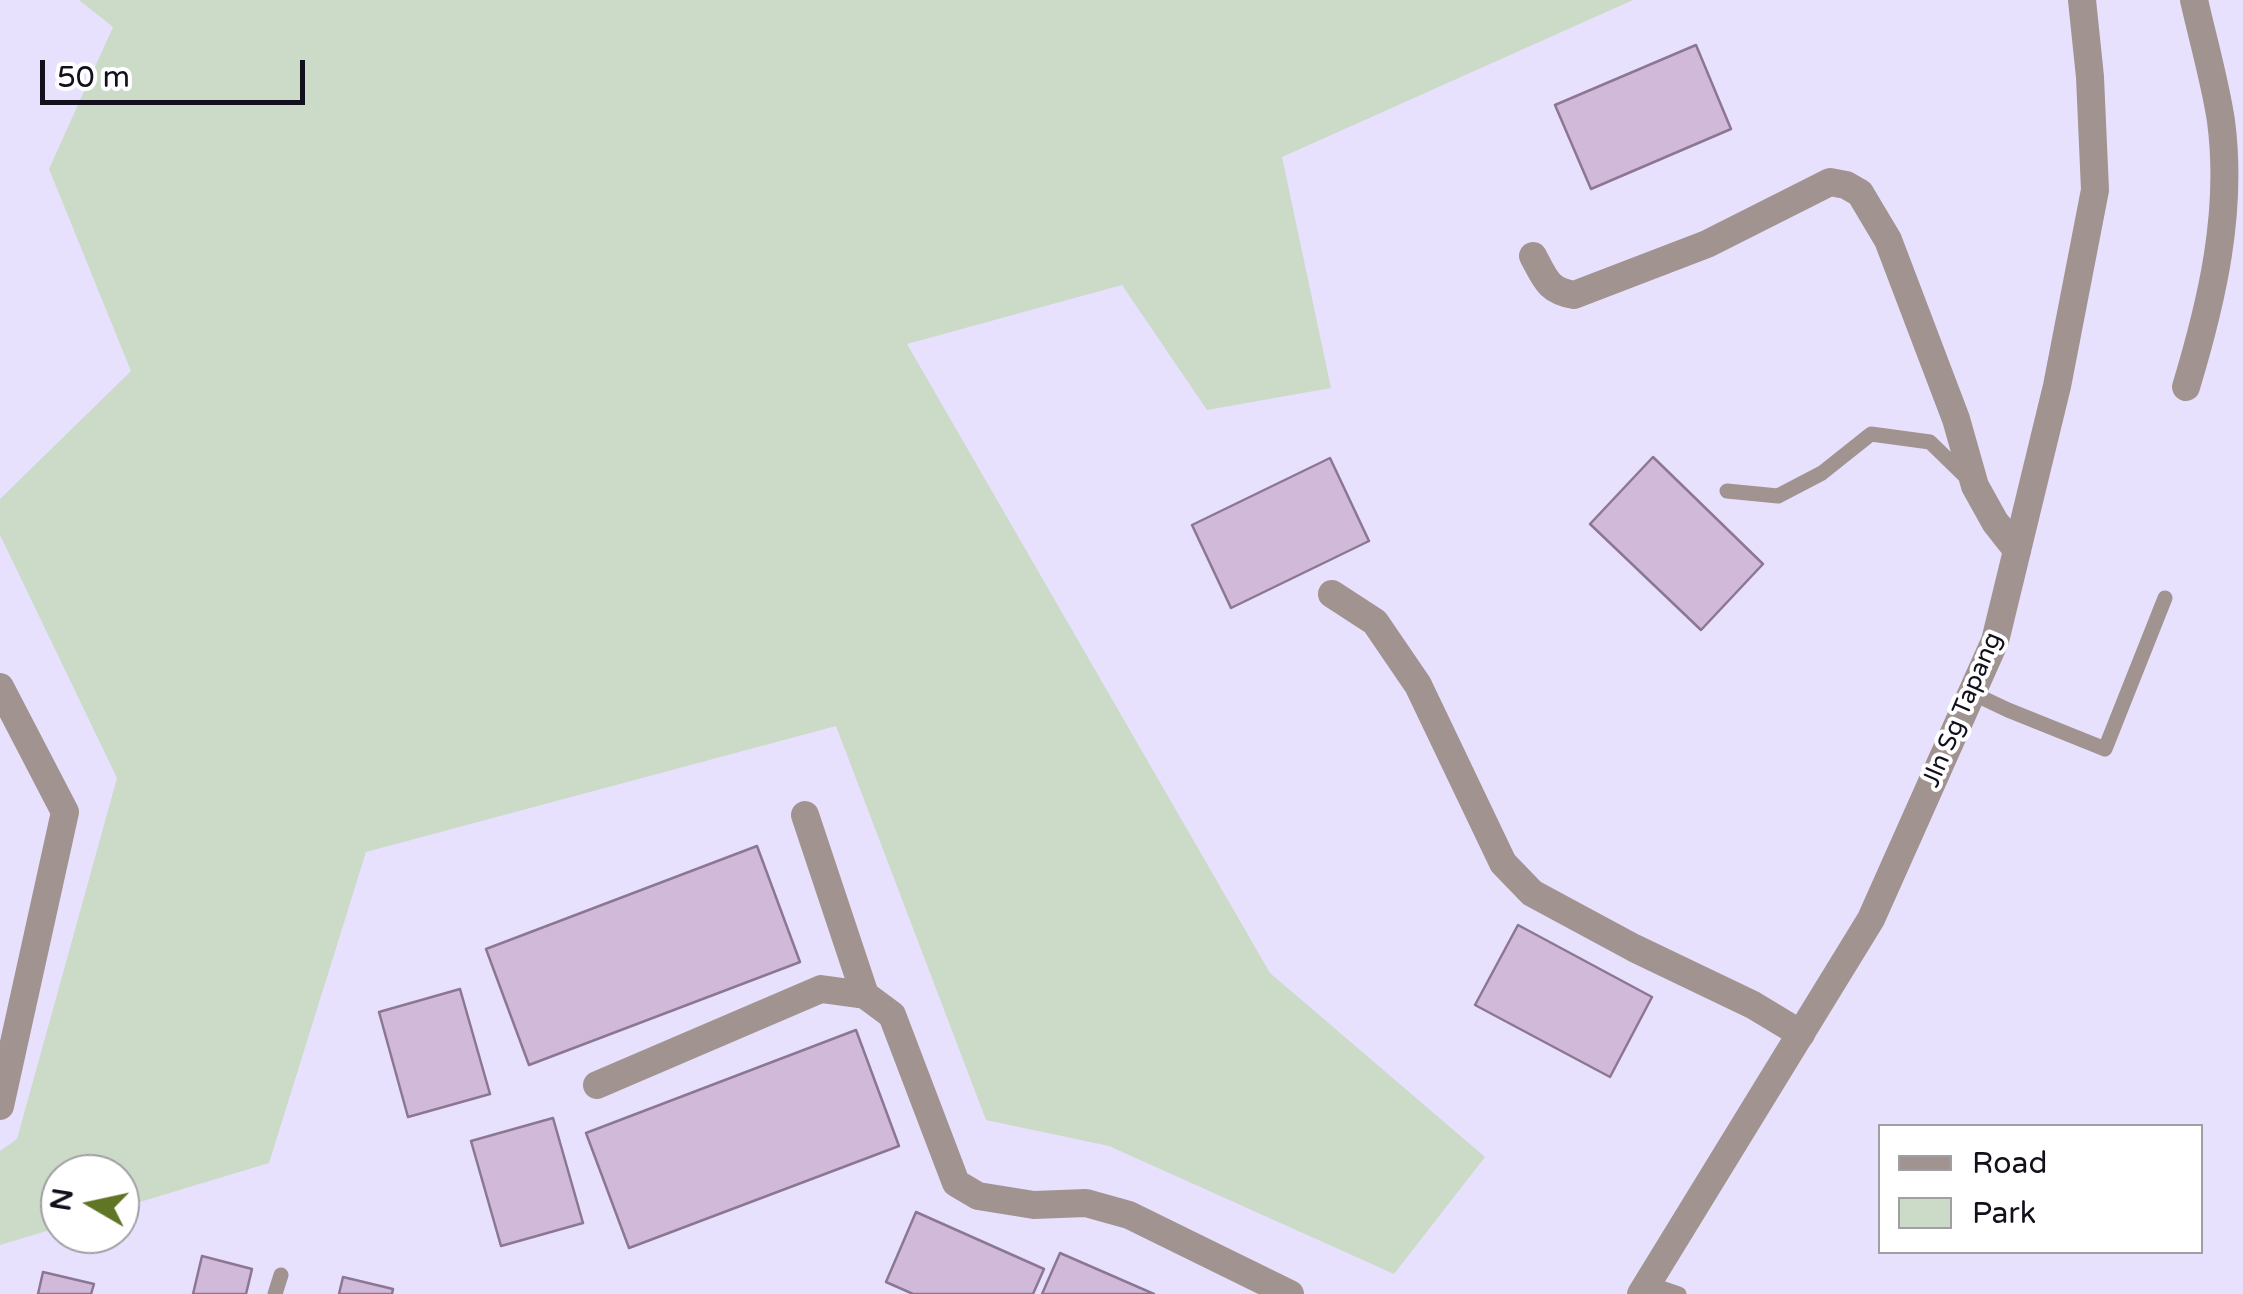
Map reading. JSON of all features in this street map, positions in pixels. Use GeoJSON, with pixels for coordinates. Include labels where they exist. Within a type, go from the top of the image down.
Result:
{"type":"FeatureCollection","features":[{"type":"Feature","properties":{"kind":"street","name":"Jln Sg Tapang"},"geometry":{"type":"LineString","coordinates":[[1644,1288],[1871,919],[1995,641],[2058,386],[2095,190],[2082,0]]}},
{"type":"Feature","properties":{"kind":"street"},"geometry":{"type":"LineString","coordinates":[[2186,388],[2206,321],[2220,250],[2232,123],[2194,0]]}},
{"type":"Feature","properties":{"kind":"street"},"geometry":{"type":"LineString","coordinates":[[1532,256],[1548,285],[1574,295],[1707,244],[1830,182],[1860,193],[1888,240],[1956,419],[1976,486],[1994,522],[2017,550]]}},
{"type":"Feature","properties":{"kind":"street"},"geometry":{"type":"LineString","coordinates":[[1332,594],[1374,622],[1418,685],[1503,863],[1532,893],[1801,1034]]}},
{"type":"Feature","properties":{"kind":"street"},"geometry":{"type":"LineString","coordinates":[[0,687],[65,812],[0,1106]]}},
{"type":"Feature","properties":{"kind":"street"},"geometry":{"type":"LineString","coordinates":[[805,815],[865,994]]}},
{"type":"Feature","properties":{"kind":"street"},"geometry":{"type":"LineString","coordinates":[[597,1085],[821,990],[865,994],[892,1015],[956,1183],[978,1196],[1034,1205],[1086,1204],[1129,1215],[1285,1293]]}},
{"type":"Feature","properties":{"kind":"lane"},"geometry":{"type":"LineString","coordinates":[[1727,491],[1778,496],[1822,473],[1871,434],[1930,442],[1976,486]]}},
{"type":"Feature","properties":{"kind":"lane"},"geometry":{"type":"LineString","coordinates":[[1972,693],[2105,748],[2165,598]]}},
{"type":"Feature","properties":{"kind":"lane"},"geometry":{"type":"LineString","coordinates":[[275,1294],[281,1275]]}},
{"type":"Feature","properties":{"kind":"lane"},"geometry":{"type":"LineString","coordinates":[[1644,1288],[1679,1294]]}},
{"type":"Feature","properties":{"kind":"green space"},"geometry":{"type":"Polygon","coordinates":[[[79,0],[1633,0],[1282,157],[1331,388],[1207,410],[1122,285],[907,344],[1270,973],[1485,1157],[1394,1274],[1109,1146],[986,1120],[836,726],[366,852],[269,1163],[140,1202],[140,1154],[40,1154],[40,1233],[0,1245],[0,1151],[17,1139],[117,778],[0,535],[0,499],[131,371],[49,169],[113,27],[79,0]]]}},
{"type":"Feature","properties":{"kind":"building"},"geometry":{"type":"Polygon","coordinates":[[[1696,45],[1731,129],[1591,189],[1555,105],[1696,45]]]}},
{"type":"Feature","properties":{"kind":"building"},"geometry":{"type":"Polygon","coordinates":[[[1653,457],[1763,564],[1701,630],[1590,524],[1653,457]]]}},
{"type":"Feature","properties":{"kind":"building"},"geometry":{"type":"Polygon","coordinates":[[[1330,458],[1369,541],[1231,608],[1192,525],[1330,458]]]}},
{"type":"Feature","properties":{"kind":"building"},"geometry":{"type":"Polygon","coordinates":[[[757,846],[800,962],[529,1065],[486,949],[757,846]]]}},
{"type":"Feature","properties":{"kind":"building"},"geometry":{"type":"Polygon","coordinates":[[[1518,925],[1652,997],[1610,1077],[1475,1005],[1518,925]]]}},
{"type":"Feature","properties":{"kind":"building"},"geometry":{"type":"Polygon","coordinates":[[[460,989],[490,1094],[408,1117],[379,1012],[460,989]]]}},
{"type":"Feature","properties":{"kind":"building"},"geometry":{"type":"Polygon","coordinates":[[[856,1030],[899,1146],[629,1248],[586,1133],[856,1030]]]}},
{"type":"Feature","properties":{"kind":"building"},"geometry":{"type":"Polygon","coordinates":[[[553,1118],[583,1223],[501,1246],[471,1141],[553,1118]]]}},
{"type":"Feature","properties":{"kind":"building"},"geometry":{"type":"Polygon","coordinates":[[[916,1212],[1044,1269],[1033,1294],[913,1294],[886,1282],[916,1212]]]}},
{"type":"Feature","properties":{"kind":"building"},"geometry":{"type":"Polygon","coordinates":[[[1060,1253],[1154,1294],[1042,1294],[1060,1253]]]}},
{"type":"Feature","properties":{"kind":"building"},"geometry":{"type":"Polygon","coordinates":[[[202,1256],[252,1269],[246,1294],[193,1294],[202,1256]]]}},
{"type":"Feature","properties":{"kind":"building"},"geometry":{"type":"Polygon","coordinates":[[[43,1272],[94,1284],[91,1294],[38,1294],[43,1272]]]}},
{"type":"Feature","properties":{"kind":"building"},"geometry":{"type":"Polygon","coordinates":[[[343,1277],[393,1289],[392,1294],[339,1294],[343,1277]]]}}]}
